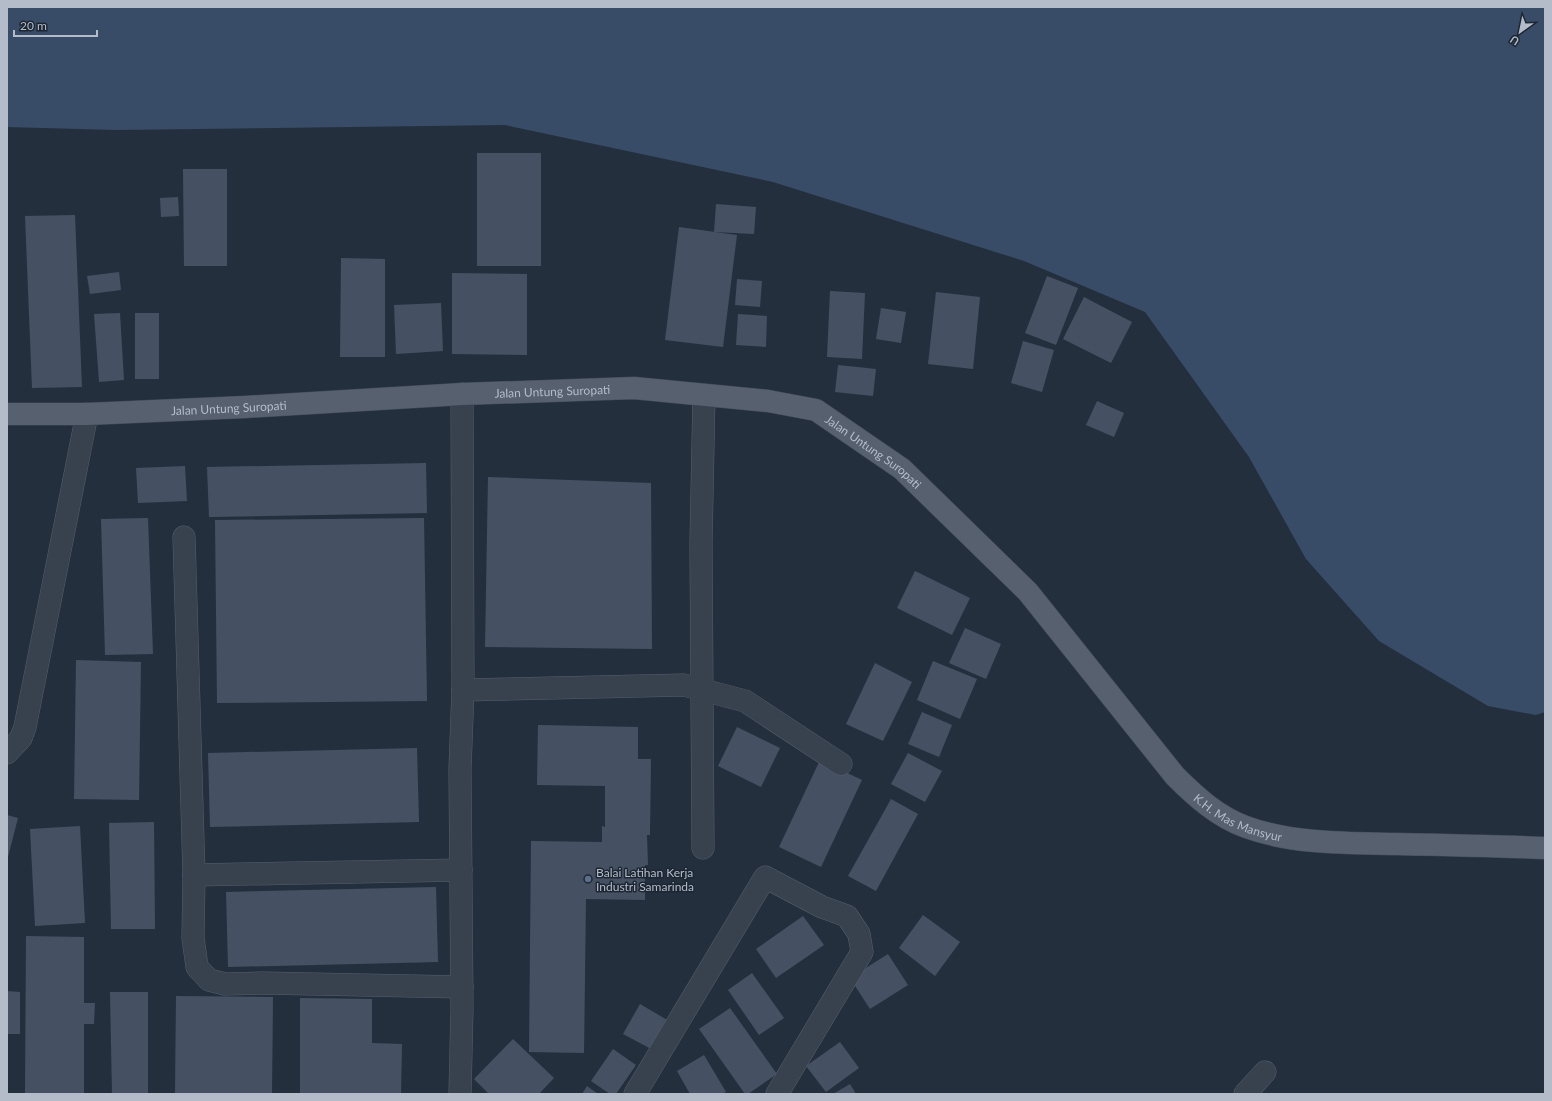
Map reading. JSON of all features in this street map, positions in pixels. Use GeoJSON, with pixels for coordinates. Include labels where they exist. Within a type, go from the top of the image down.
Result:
{"type":"FeatureCollection","features":[{"type":"Feature","properties":{"kind":"main road","name":"Jalan Untung Suropati"},"geometry":{"type":"LineString","coordinates":[[7,414],[87,414],[244,407],[462,394],[634,388],[768,401],[816,410],[902,469],[1028,592]]}},
{"type":"Feature","properties":{"kind":"main road","name":"K.H. Mas Mansyur"},"geometry":{"type":"LineString","coordinates":[[1028,592],[1175,776],[1197,797],[1222,815],[1245,827],[1269,834],[1328,843],[1545,848]]}},
{"type":"Feature","properties":{"kind":"street"},"geometry":{"type":"LineString","coordinates":[[460,1094],[462,986],[460,769],[463,690],[462,394]]}},
{"type":"Feature","properties":{"kind":"street"},"geometry":{"type":"LineString","coordinates":[[704,395],[701,543],[701,689],[704,848]]}},
{"type":"Feature","properties":{"kind":"street"},"geometry":{"type":"LineString","coordinates":[[7,753],[21,738],[25,727],[87,414]]}},
{"type":"Feature","properties":{"kind":"street"},"geometry":{"type":"LineString","coordinates":[[184,537],[194,875],[193,938],[197,967],[209,980],[225,984],[262,983],[462,986]]}},
{"type":"Feature","properties":{"kind":"street"},"geometry":{"type":"LineString","coordinates":[[463,690],[684,685],[745,701],[841,764]]}},
{"type":"Feature","properties":{"kind":"street"},"geometry":{"type":"LineString","coordinates":[[194,875],[461,870]]}},
{"type":"Feature","properties":{"kind":"street"},"geometry":{"type":"LineString","coordinates":[[634,1094],[765,877],[822,907],[847,916],[859,934],[862,952],[776,1094]]}},
{"type":"Feature","properties":{"kind":"street"},"geometry":{"type":"LineString","coordinates":[[1245,1094],[1264,1072]]}},
{"type":"Feature","properties":{"kind":"water"},"geometry":{"type":"Polygon","coordinates":[[[7,7],[1545,7],[1545,712],[1536,715],[1488,706],[1379,641],[1306,559],[1249,457],[1145,312],[1024,261],[773,182],[505,125],[117,130],[7,127],[7,7]]]}},
{"type":"Feature","properties":{"kind":"building"},"geometry":{"type":"Polygon","coordinates":[[[477,153],[541,153],[541,266],[477,266],[477,153]]]}},
{"type":"Feature","properties":{"kind":"building"},"geometry":{"type":"Polygon","coordinates":[[[183,169],[227,169],[227,266],[184,266],[183,169]]]}},
{"type":"Feature","properties":{"kind":"building"},"geometry":{"type":"Polygon","coordinates":[[[178,197],[179,216],[161,217],[160,198],[178,197]]]}},
{"type":"Feature","properties":{"kind":"building"},"geometry":{"type":"Polygon","coordinates":[[[716,204],[756,207],[754,234],[714,232],[716,204]]]}},
{"type":"Feature","properties":{"kind":"building"},"geometry":{"type":"Polygon","coordinates":[[[75,215],[82,387],[32,388],[25,216],[75,215]]]}},
{"type":"Feature","properties":{"kind":"building"},"geometry":{"type":"Polygon","coordinates":[[[679,227],[737,235],[723,347],[665,340],[679,227]]]}},
{"type":"Feature","properties":{"kind":"building"},"geometry":{"type":"Polygon","coordinates":[[[341,258],[385,259],[385,357],[340,357],[341,258]]]}},
{"type":"Feature","properties":{"kind":"building"},"geometry":{"type":"Polygon","coordinates":[[[119,272],[121,290],[90,294],[87,276],[119,272]]]}},
{"type":"Feature","properties":{"kind":"building"},"geometry":{"type":"Polygon","coordinates":[[[452,273],[527,274],[527,355],[452,354],[452,273]]]}},
{"type":"Feature","properties":{"kind":"building"},"geometry":{"type":"Polygon","coordinates":[[[1047,276],[1078,288],[1056,345],[1025,333],[1047,276]]]}},
{"type":"Feature","properties":{"kind":"building"},"geometry":{"type":"Polygon","coordinates":[[[737,279],[762,281],[760,307],[735,305],[737,279]]]}},
{"type":"Feature","properties":{"kind":"building"},"geometry":{"type":"Polygon","coordinates":[[[830,291],[865,293],[862,359],[827,357],[830,291]]]}},
{"type":"Feature","properties":{"kind":"building"},"geometry":{"type":"Polygon","coordinates":[[[936,292],[980,297],[973,369],[928,364],[936,292]]]}},
{"type":"Feature","properties":{"kind":"building"},"geometry":{"type":"Polygon","coordinates":[[[1084,297],[1132,322],[1111,363],[1063,339],[1084,297]]]}},
{"type":"Feature","properties":{"kind":"building"},"geometry":{"type":"Polygon","coordinates":[[[441,303],[443,351],[396,354],[394,305],[441,303]]]}},
{"type":"Feature","properties":{"kind":"building"},"geometry":{"type":"Polygon","coordinates":[[[881,308],[906,312],[901,343],[876,339],[881,308]]]}},
{"type":"Feature","properties":{"kind":"building"},"geometry":{"type":"Polygon","coordinates":[[[120,313],[124,380],[99,382],[94,314],[120,313]]]}},
{"type":"Feature","properties":{"kind":"building"},"geometry":{"type":"Polygon","coordinates":[[[135,313],[159,313],[159,379],[135,379],[135,313]]]}},
{"type":"Feature","properties":{"kind":"building"},"geometry":{"type":"Polygon","coordinates":[[[738,314],[767,316],[766,347],[736,345],[738,314]]]}},
{"type":"Feature","properties":{"kind":"building"},"geometry":{"type":"Polygon","coordinates":[[[1023,341],[1054,350],[1042,392],[1011,383],[1023,341]]]}},
{"type":"Feature","properties":{"kind":"building"},"geometry":{"type":"Polygon","coordinates":[[[838,365],[876,369],[873,396],[835,392],[838,365]]]}},
{"type":"Feature","properties":{"kind":"building"},"geometry":{"type":"Polygon","coordinates":[[[1097,401],[1124,413],[1114,437],[1086,425],[1097,401]]]}},
{"type":"Feature","properties":{"kind":"building"},"geometry":{"type":"Polygon","coordinates":[[[426,463],[427,513],[209,517],[207,467],[426,463]]]}},
{"type":"Feature","properties":{"kind":"building"},"geometry":{"type":"Polygon","coordinates":[[[185,466],[187,501],[138,503],[136,468],[185,466]]]}},
{"type":"Feature","properties":{"kind":"building"},"geometry":{"type":"Polygon","coordinates":[[[488,477],[651,483],[652,649],[485,647],[488,477]]]}},
{"type":"Feature","properties":{"kind":"building"},"geometry":{"type":"Polygon","coordinates":[[[148,518],[153,654],[105,655],[101,519],[148,518]]]}},
{"type":"Feature","properties":{"kind":"building"},"geometry":{"type":"Polygon","coordinates":[[[424,518],[427,701],[217,703],[215,520],[424,518]]]}},
{"type":"Feature","properties":{"kind":"building"},"geometry":{"type":"Polygon","coordinates":[[[915,571],[970,598],[952,635],[897,608],[915,571]]]}},
{"type":"Feature","properties":{"kind":"building"},"geometry":{"type":"Polygon","coordinates":[[[965,628],[1001,644],[986,679],[949,663],[965,628]]]}},
{"type":"Feature","properties":{"kind":"building"},"geometry":{"type":"Polygon","coordinates":[[[76,660],[141,662],[139,800],[74,799],[76,660]]]}},
{"type":"Feature","properties":{"kind":"building"},"geometry":{"type":"Polygon","coordinates":[[[933,661],[977,679],[960,719],[917,700],[933,661]]]}},
{"type":"Feature","properties":{"kind":"building"},"geometry":{"type":"Polygon","coordinates":[[[875,663],[912,682],[883,741],[846,724],[875,663]]]}},
{"type":"Feature","properties":{"kind":"building"},"geometry":{"type":"Polygon","coordinates":[[[922,712],[952,725],[939,757],[908,744],[922,712]]]}},
{"type":"Feature","properties":{"kind":"building","name":"Balai Latihan Kerja Industri Samarinda"},"geometry":{"type":"Polygon","coordinates":[[[538,725],[638,727],[638,759],[651,759],[650,835],[647,835],[648,865],[645,865],[645,900],[586,899],[584,1053],[529,1052],[531,841],[602,842],[602,826],[605,827],[605,786],[537,785],[538,725]]]}},
{"type":"Feature","properties":{"kind":"building"},"geometry":{"type":"Polygon","coordinates":[[[737,727],[780,748],[761,787],[718,766],[737,727]]]}},
{"type":"Feature","properties":{"kind":"building"},"geometry":{"type":"Polygon","coordinates":[[[417,748],[419,822],[210,827],[208,753],[417,748]]]}},
{"type":"Feature","properties":{"kind":"building"},"geometry":{"type":"Polygon","coordinates":[[[908,753],[942,771],[925,802],[891,784],[908,753]]]}},
{"type":"Feature","properties":{"kind":"building"},"geometry":{"type":"Polygon","coordinates":[[[820,760],[862,780],[821,867],[779,847],[820,760]]]}},
{"type":"Feature","properties":{"kind":"building"},"geometry":{"type":"Polygon","coordinates":[[[891,799],[918,814],[876,891],[848,876],[891,799]]]}},
{"type":"Feature","properties":{"kind":"building"},"geometry":{"type":"Polygon","coordinates":[[[7,815],[18,818],[8,857],[7,857],[7,815]]]}},
{"type":"Feature","properties":{"kind":"building"},"geometry":{"type":"Polygon","coordinates":[[[154,822],[155,929],[111,929],[109,823],[154,822]]]}},
{"type":"Feature","properties":{"kind":"building"},"geometry":{"type":"Polygon","coordinates":[[[80,826],[85,923],[35,926],[30,829],[80,826]]]}},
{"type":"Feature","properties":{"kind":"building"},"geometry":{"type":"Polygon","coordinates":[[[436,887],[438,962],[228,967],[226,892],[436,887]]]}},
{"type":"Feature","properties":{"kind":"building"},"geometry":{"type":"Polygon","coordinates":[[[923,915],[960,942],[935,976],[899,948],[923,915]]]}},
{"type":"Feature","properties":{"kind":"building"},"geometry":{"type":"Polygon","coordinates":[[[803,916],[824,945],[776,978],[756,949],[803,916]]]}},
{"type":"Feature","properties":{"kind":"building"},"geometry":{"type":"Polygon","coordinates":[[[26,936],[84,937],[84,1003],[95,1003],[94,1024],[84,1024],[84,1094],[25,1094],[26,936]]]}},
{"type":"Feature","properties":{"kind":"building"},"geometry":{"type":"Polygon","coordinates":[[[888,954],[908,985],[870,1009],[850,978],[888,954]]]}},
{"type":"Feature","properties":{"kind":"building"},"geometry":{"type":"Polygon","coordinates":[[[752,973],[784,1018],[759,1035],[728,990],[752,973]]]}},
{"type":"Feature","properties":{"kind":"building"},"geometry":{"type":"Polygon","coordinates":[[[7,991],[20,992],[20,1034],[7,1034],[7,991]]]}},
{"type":"Feature","properties":{"kind":"building"},"geometry":{"type":"Polygon","coordinates":[[[110,992],[148,992],[148,1094],[112,1094],[110,992]]]}},
{"type":"Feature","properties":{"kind":"building"},"geometry":{"type":"Polygon","coordinates":[[[176,996],[273,997],[272,1094],[175,1094],[176,996]]]}},
{"type":"Feature","properties":{"kind":"building"},"geometry":{"type":"Polygon","coordinates":[[[300,998],[372,999],[372,1043],[402,1044],[401,1094],[300,1094],[300,998]]]}},
{"type":"Feature","properties":{"kind":"building"},"geometry":{"type":"Polygon","coordinates":[[[640,1004],[669,1021],[653,1050],[623,1034],[640,1004]]]}},
{"type":"Feature","properties":{"kind":"building"},"geometry":{"type":"Polygon","coordinates":[[[730,1008],[777,1074],[748,1094],[745,1094],[699,1029],[730,1008]]]}},
{"type":"Feature","properties":{"kind":"building"},"geometry":{"type":"Polygon","coordinates":[[[513,1039],[554,1078],[539,1094],[489,1094],[474,1079],[513,1039]]]}},
{"type":"Feature","properties":{"kind":"building"},"geometry":{"type":"Polygon","coordinates":[[[840,1042],[859,1068],[826,1092],[806,1066],[840,1042]]]}},
{"type":"Feature","properties":{"kind":"building"},"geometry":{"type":"Polygon","coordinates":[[[613,1049],[636,1065],[616,1094],[610,1094],[591,1081],[613,1049]]]}},
{"type":"Feature","properties":{"kind":"building"},"geometry":{"type":"Polygon","coordinates":[[[704,1055],[726,1092],[721,1094],[690,1094],[677,1071],[704,1055]]]}},
{"type":"Feature","properties":{"kind":"building"},"geometry":{"type":"Polygon","coordinates":[[[850,1084],[856,1094],[833,1094],[850,1084]]]}},
{"type":"Feature","properties":{"kind":"building"},"geometry":{"type":"Polygon","coordinates":[[[587,1086],[598,1094],[582,1094],[587,1086]]]}},
{"type":"Feature","properties":{"kind":"place","name":"Balai Latihan Kerja Industri Samarinda"},"geometry":{"type":"Point","coordinates":[588,879]}}]}
